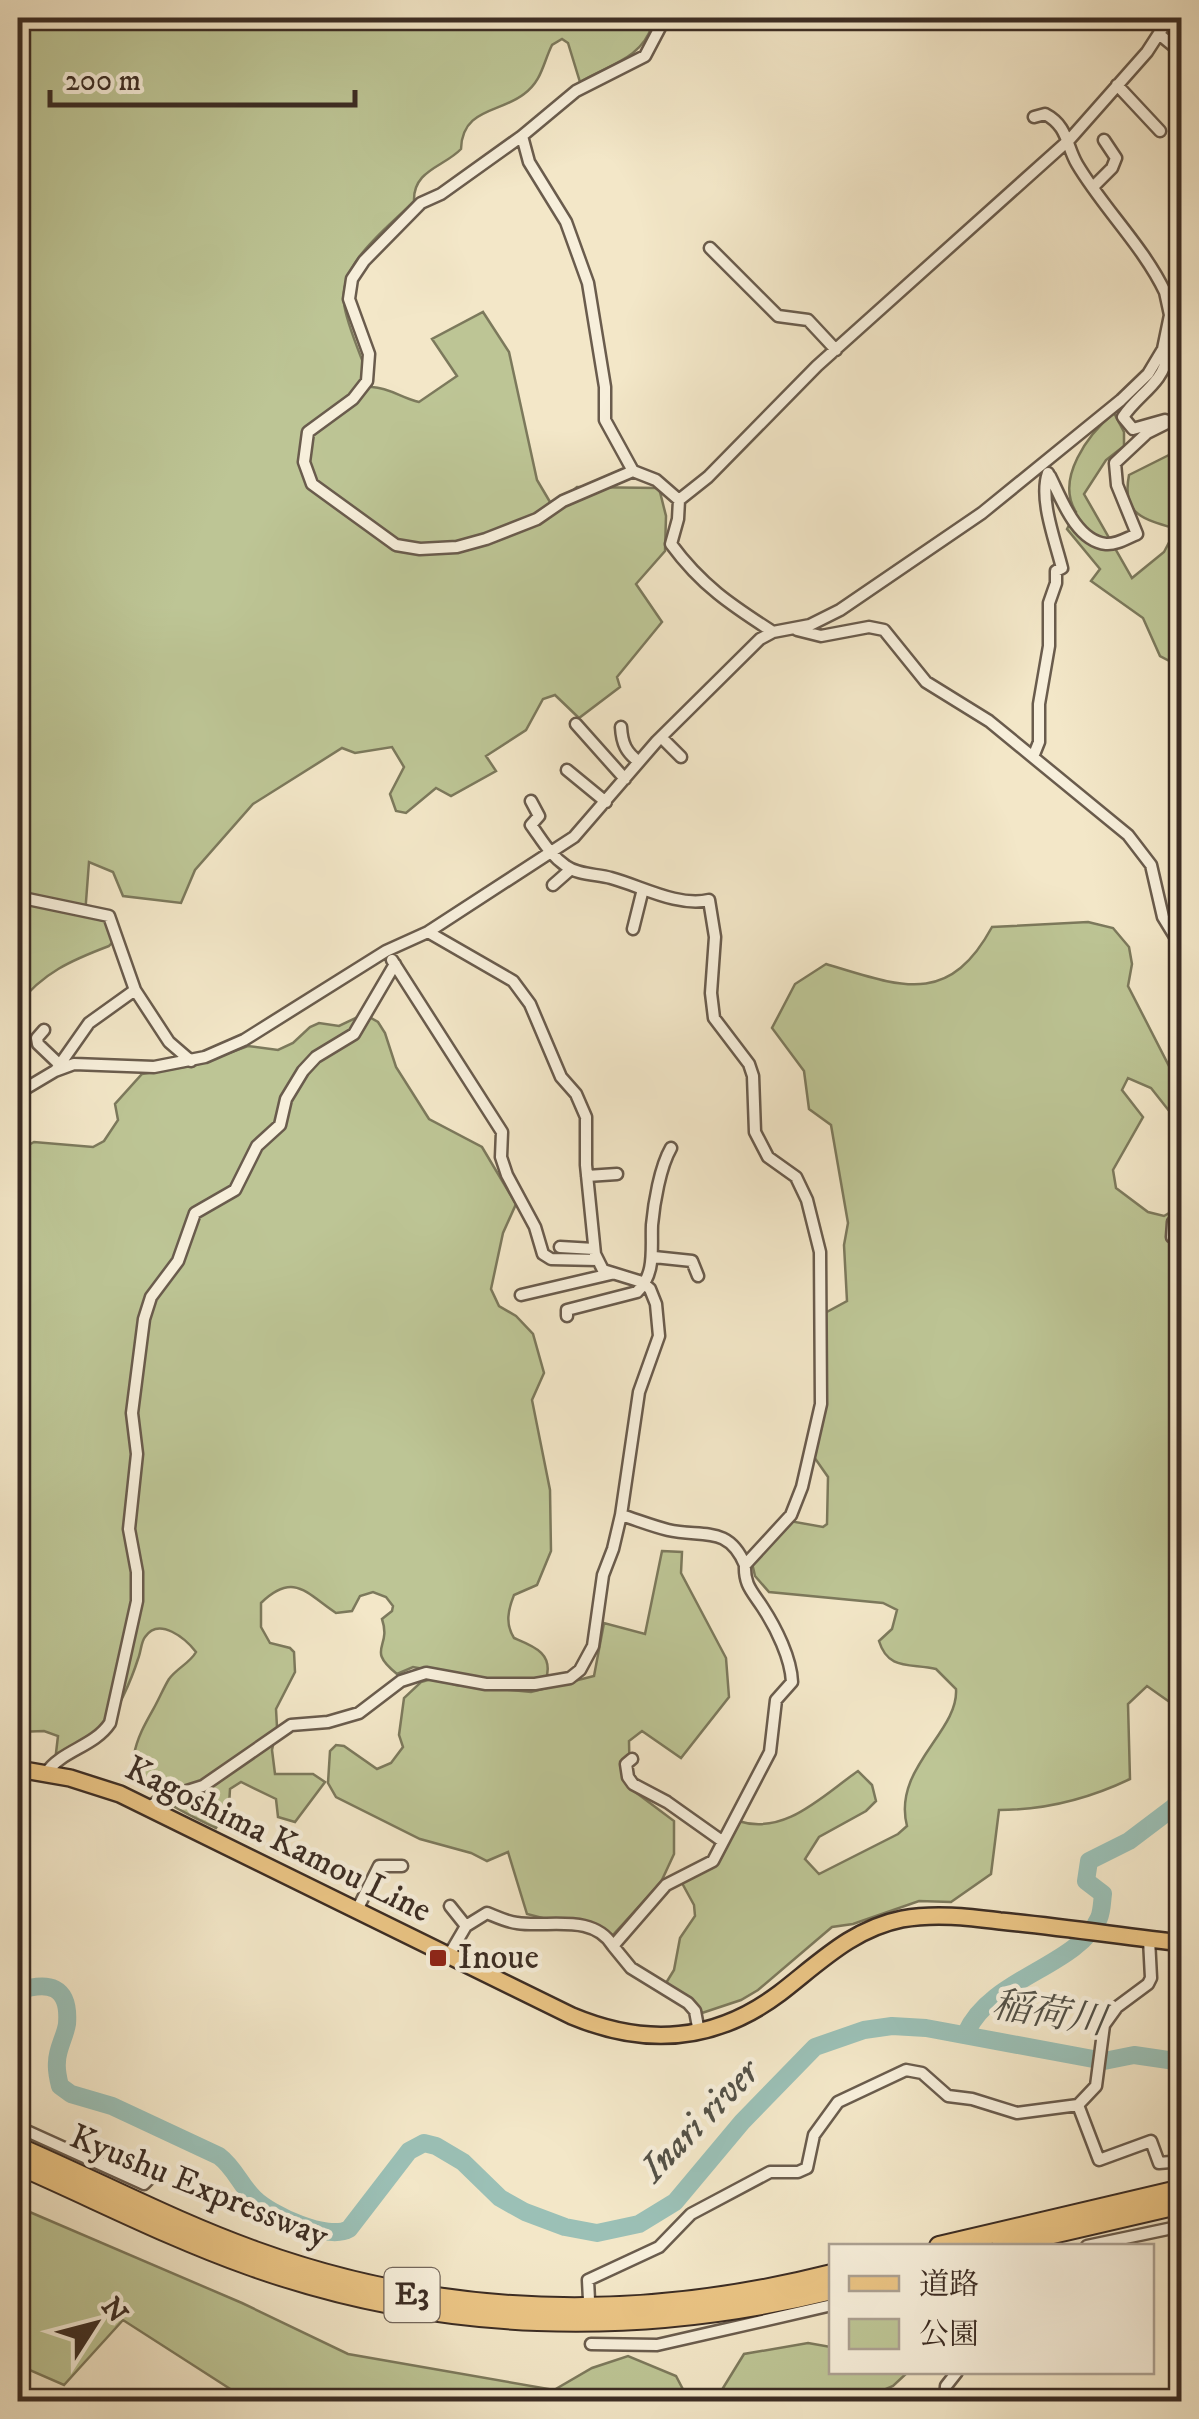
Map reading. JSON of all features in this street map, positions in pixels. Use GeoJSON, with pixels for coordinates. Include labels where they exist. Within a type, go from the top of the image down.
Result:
{"type":"FeatureCollection","features":[{"type":"Feature","properties":{"kind":"highway","name":"Kyushu Expressway"},"geometry":{"type":"LineString","coordinates":[[18,2147],[251,2250],[344,2280],[414,2296],[477,2304],[606,2308],[744,2294],[829,2275]]}},
{"type":"Feature","properties":{"kind":"highway","name":"Kyushu Expressway"},"geometry":{"type":"LineString","coordinates":[[18,2165],[245,2264],[342,2295],[412,2310],[513,2322],[607,2323],[666,2320],[829,2291]]}},
{"type":"Feature","properties":{"kind":"highway"},"geometry":{"type":"LineString","coordinates":[[949,2244],[1182,2190]]}},
{"type":"Feature","properties":{"kind":"highway"},"geometry":{"type":"LineString","coordinates":[[1010,2244],[1182,2204]]}},
{"type":"Feature","properties":{"kind":"main road","name":"Kagoshima Kamou Line"},"geometry":{"type":"LineString","coordinates":[[18,1769],[70,1778],[150,1808],[598,2026],[648,2036],[699,2032],[729,2022],[763,2004],[823,1956],[854,1937],[899,1920],[962,1917],[1182,1943]]}},
{"type":"Feature","properties":{"kind":"street"},"geometry":{"type":"LineString","coordinates":[[633,472],[563,501],[537,519],[486,540],[420,549],[396,545],[326,497],[306,473],[304,448],[308,432],[354,399],[366,381],[369,354],[349,299],[352,278],[364,261],[421,203],[441,194],[522,136],[576,90],[645,56],[665,18]]}},
{"type":"Feature","properties":{"kind":"street"},"geometry":{"type":"LineString","coordinates":[[678,500],[708,477],[836,350],[1070,139],[1160,34],[1169,18]]}},
{"type":"Feature","properties":{"kind":"street"},"geometry":{"type":"LineString","coordinates":[[1160,34],[1182,53]]}},
{"type":"Feature","properties":{"kind":"street"},"geometry":{"type":"LineString","coordinates":[[1116,85],[1160,132]]}},
{"type":"Feature","properties":{"kind":"street"},"geometry":{"type":"LineString","coordinates":[[18,1094],[57,1068],[74,1064],[136,1068],[190,1062],[244,1040],[386,951],[428,932],[574,838],[660,737],[749,648],[774,632],[810,625],[840,610],[963,526],[1132,391],[1148,374],[1162,349],[1170,315],[1165,292],[1074,158],[1070,139],[1052,117],[1034,117]]}},
{"type":"Feature","properties":{"kind":"street"},"geometry":{"type":"LineString","coordinates":[[522,136],[529,162],[566,222],[588,283],[605,387],[605,420],[633,472],[656,480],[678,500],[678,520],[671,544],[710,590],[774,632]]}},
{"type":"Feature","properties":{"kind":"street"},"geometry":{"type":"LineString","coordinates":[[1093,187],[1112,168],[1116,158],[1104,140]]}},
{"type":"Feature","properties":{"kind":"street"},"geometry":{"type":"LineString","coordinates":[[710,248],[778,316],[808,320],[836,350]]}},
{"type":"Feature","properties":{"kind":"street"},"geometry":{"type":"LineString","coordinates":[[1042,464],[1057,494],[1088,536],[1112,544],[1137,534],[1117,484],[1115,463],[1147,433],[1168,422],[1133,429],[1123,417],[1154,387],[1168,360],[1162,349]]}},
{"type":"Feature","properties":{"kind":"street"},"geometry":{"type":"LineString","coordinates":[[1033,757],[1038,750],[1039,704],[1048,661],[1048,603],[1056,571],[1062,568],[1046,504],[1045,480],[1050,476]]}},
{"type":"Feature","properties":{"kind":"street"},"geometry":{"type":"LineString","coordinates":[[793,629],[821,636],[869,626],[884,630],[926,682],[989,720],[1109,818],[1148,858],[1163,917],[1182,948]]}},
{"type":"Feature","properties":{"kind":"street"},"geometry":{"type":"LineString","coordinates":[[576,724],[626,779]]}},
{"type":"Feature","properties":{"kind":"street"},"geometry":{"type":"LineString","coordinates":[[622,727],[622,743],[639,762]]}},
{"type":"Feature","properties":{"kind":"street"},"geometry":{"type":"LineString","coordinates":[[660,737],[680,757]]}},
{"type":"Feature","properties":{"kind":"street"},"geometry":{"type":"LineString","coordinates":[[567,770],[606,802]]}},
{"type":"Feature","properties":{"kind":"street"},"geometry":{"type":"LineString","coordinates":[[530,801],[538,816],[531,824],[551,854],[570,870],[700,902],[709,900],[715,937],[711,993],[714,1018],[749,1064],[755,1132],[768,1156],[796,1178],[806,1200],[820,1252],[821,1404],[802,1487],[791,1515],[745,1565]]}},
{"type":"Feature","properties":{"kind":"street"},"geometry":{"type":"LineString","coordinates":[[553,885],[570,870]]}},
{"type":"Feature","properties":{"kind":"street"},"geometry":{"type":"LineString","coordinates":[[632,929],[644,889]]}},
{"type":"Feature","properties":{"kind":"street"},"geometry":{"type":"LineString","coordinates":[[18,897],[108,916],[135,990],[169,1042],[190,1062]]}},
{"type":"Feature","properties":{"kind":"street"},"geometry":{"type":"LineString","coordinates":[[150,1808],[159,1800],[204,1786],[290,1725],[328,1722],[359,1713],[402,1681],[426,1673],[486,1684],[535,1684],[570,1678],[590,1657],[603,1575],[614,1549],[621,1514],[639,1392],[659,1336],[656,1304],[645,1284],[603,1270],[596,1254],[587,1176],[586,1117],[576,1094],[561,1077],[530,1004],[513,981],[428,932]]}},
{"type":"Feature","properties":{"kind":"street"},"geometry":{"type":"LineString","coordinates":[[386,951],[502,1132],[501,1157],[506,1174],[535,1226],[543,1254],[551,1259],[596,1254]]}},
{"type":"Feature","properties":{"kind":"street"},"geometry":{"type":"LineString","coordinates":[[46,1773],[55,1760],[103,1734],[110,1723],[138,1600],[130,1529],[137,1454],[132,1413],[146,1308],[178,1261],[195,1213],[204,1204],[235,1190],[258,1146],[280,1125],[286,1099],[303,1071],[354,1034],[394,964]]}},
{"type":"Feature","properties":{"kind":"street"},"geometry":{"type":"LineString","coordinates":[[57,1068],[89,1023],[135,990]]}},
{"type":"Feature","properties":{"kind":"street"},"geometry":{"type":"LineString","coordinates":[[44,1030],[37,1038],[38,1044],[57,1068]]}},
{"type":"Feature","properties":{"kind":"street"},"geometry":{"type":"LineString","coordinates":[[567,1316],[567,1310],[637,1292],[645,1284],[654,1257],[652,1224],[672,1148]]}},
{"type":"Feature","properties":{"kind":"street"},"geometry":{"type":"LineString","coordinates":[[587,1176],[617,1174]]}},
{"type":"Feature","properties":{"kind":"street"},"geometry":{"type":"LineString","coordinates":[[1172,1237],[1173,1222],[1182,1214]]}},
{"type":"Feature","properties":{"kind":"street"},"geometry":{"type":"LineString","coordinates":[[560,1247],[596,1254]]}},
{"type":"Feature","properties":{"kind":"street"},"geometry":{"type":"LineString","coordinates":[[654,1257],[692,1261],[698,1276]]}},
{"type":"Feature","properties":{"kind":"street"},"geometry":{"type":"LineString","coordinates":[[521,1295],[612,1274]]}},
{"type":"Feature","properties":{"kind":"street"},"geometry":{"type":"LineString","coordinates":[[613,1946],[666,1885],[712,1861],[770,1752],[776,1700],[792,1682],[790,1665],[764,1610],[744,1581],[745,1565],[736,1549],[711,1533],[668,1530],[621,1514]]}},
{"type":"Feature","properties":{"kind":"street"},"geometry":{"type":"LineString","coordinates":[[632,1760],[626,1764],[626,1770],[632,1784],[667,1802],[722,1840]]}},
{"type":"Feature","properties":{"kind":"street"},"geometry":{"type":"LineString","coordinates":[[357,1910],[379,1866],[402,1866]]}},
{"type":"Feature","properties":{"kind":"street"},"geometry":{"type":"LineString","coordinates":[[450,1906],[466,1926]]}},
{"type":"Feature","properties":{"kind":"street"},"geometry":{"type":"LineString","coordinates":[[449,1955],[466,1926],[487,1913],[520,1924],[551,1923],[596,1929],[608,1937],[631,1968],[688,2003],[695,2011],[699,2032]]}},
{"type":"Feature","properties":{"kind":"street"},"geometry":{"type":"LineString","coordinates":[[590,2300],[588,2280],[658,2247],[692,2214],[770,2172],[798,2172],[806,2168],[814,2135],[838,2102],[906,2070],[922,2073],[948,2096],[1017,2113],[1078,2105],[1096,2086],[1104,2024],[1117,2007],[1151,1978],[1149,1939]]}},
{"type":"Feature","properties":{"kind":"street"},"geometry":{"type":"LineString","coordinates":[[1078,2105],[1099,2160],[1151,2141],[1159,2163],[1182,2161]]}},
{"type":"Feature","properties":{"kind":"street"},"geometry":{"type":"LineString","coordinates":[[18,2127],[104,2164]]}},
{"type":"Feature","properties":{"kind":"street"},"geometry":{"type":"LineString","coordinates":[[1097,2244],[1182,2226]]}},
{"type":"Feature","properties":{"kind":"street"},"geometry":{"type":"LineString","coordinates":[[591,2344],[657,2344],[829,2306]]}},
{"type":"Feature","properties":{"kind":"street"},"geometry":{"type":"LineString","coordinates":[[945,2402],[946,2386],[955,2374]]}},
{"type":"Feature","properties":{"kind":"green space"},"geometry":{"type":"Polygon","coordinates":[[[18,18],[624,18],[652,25],[632,53],[580,82],[568,43],[562,39],[552,45],[530,89],[475,119],[463,136],[461,149],[419,182],[414,201],[357,260],[349,274],[344,303],[372,387],[419,402],[457,376],[432,339],[483,312],[509,352],[537,480],[553,507],[577,487],[659,488],[666,516],[665,551],[636,584],[662,622],[617,677],[620,687],[579,718],[555,695],[543,699],[526,730],[486,756],[496,771],[451,796],[436,788],[406,813],[396,811],[390,794],[404,767],[392,747],[355,753],[342,748],[253,804],[195,870],[181,903],[123,896],[113,872],[89,862],[85,915],[107,922],[114,941],[48,976],[18,1005],[18,18]]]}},
{"type":"Feature","properties":{"kind":"green space"},"geometry":{"type":"Polygon","coordinates":[[[1114,413],[1124,432],[1124,446],[1106,460],[1084,494],[1132,578],[1164,552],[1176,529],[1138,514],[1129,499],[1129,475],[1181,449],[1181,667],[1160,656],[1143,618],[1091,581],[1100,569],[1067,529],[1076,512],[1069,486],[1077,458],[1114,413]]]}},
{"type":"Feature","properties":{"kind":"green space"},"geometry":{"type":"Polygon","coordinates":[[[1088,922],[1113,928],[1129,947],[1132,964],[1128,986],[1169,1066],[1181,1072],[1181,1126],[1151,1088],[1128,1078],[1122,1090],[1143,1117],[1113,1170],[1116,1188],[1148,1212],[1164,1216],[1181,1206],[1181,1710],[1147,1686],[1128,1704],[1130,1779],[1066,1802],[999,1810],[991,1874],[951,1902],[919,1901],[853,1924],[832,1927],[758,1990],[702,2013],[694,2002],[666,1983],[674,1970],[680,1938],[695,1916],[694,1905],[682,1883],[712,1867],[738,1821],[772,1823],[787,1818],[817,1802],[858,1771],[872,1785],[876,1801],[866,1811],[819,1837],[805,1859],[819,1874],[898,1834],[907,1826],[905,1805],[909,1786],[948,1720],[956,1689],[936,1669],[901,1664],[883,1651],[879,1641],[892,1629],[897,1610],[883,1603],[769,1592],[755,1576],[752,1563],[790,1521],[823,1527],[827,1524],[828,1477],[814,1457],[825,1313],[847,1301],[844,1245],[848,1223],[831,1125],[809,1109],[804,1071],[772,1028],[795,984],[826,964],[877,979],[920,984],[940,980],[958,970],[992,927],[1088,922]]]}},
{"type":"Feature","properties":{"kind":"green space"},"geometry":{"type":"Polygon","coordinates":[[[364,1014],[378,1022],[385,1033],[396,1067],[429,1119],[482,1147],[516,1204],[503,1233],[491,1289],[499,1306],[516,1316],[533,1334],[544,1373],[532,1400],[550,1490],[551,1551],[537,1585],[514,1595],[508,1622],[514,1638],[535,1648],[544,1657],[548,1670],[546,1679],[496,1682],[413,1667],[397,1674],[381,1653],[382,1619],[393,1606],[386,1597],[373,1592],[360,1596],[352,1611],[336,1613],[300,1589],[283,1588],[261,1603],[261,1627],[270,1643],[294,1652],[295,1672],[276,1709],[272,1750],[275,1774],[313,1774],[325,1782],[295,1822],[278,1817],[276,1799],[241,1782],[230,1789],[229,1806],[216,1828],[164,1800],[141,1779],[135,1767],[140,1736],[165,1685],[196,1652],[172,1632],[157,1629],[145,1637],[119,1705],[95,1736],[56,1753],[58,1736],[44,1731],[18,1732],[18,1151],[34,1142],[93,1147],[104,1141],[118,1120],[115,1104],[142,1074],[196,1065],[248,1046],[278,1050],[319,1023],[339,1026],[364,1014]]]}},
{"type":"Feature","properties":{"kind":"green space"},"geometry":{"type":"Polygon","coordinates":[[[662,1551],[682,1552],[681,1573],[726,1658],[729,1697],[681,1758],[642,1731],[629,1741],[630,1788],[674,1821],[674,1854],[661,1882],[612,1936],[527,1914],[508,1852],[487,1861],[420,1839],[336,1797],[328,1783],[330,1751],[336,1745],[344,1746],[377,1769],[391,1763],[403,1747],[399,1735],[404,1698],[421,1682],[435,1678],[456,1685],[531,1692],[594,1676],[604,1623],[645,1634],[662,1551]]]}},
{"type":"Feature","properties":{"kind":"green space"},"geometry":{"type":"Polygon","coordinates":[[[18,2207],[242,2303],[348,2354],[554,2390],[592,2368],[628,2356],[676,2376],[689,2401],[249,2401],[123,2320],[64,2385],[18,2365],[18,2207]]]}},
{"type":"Feature","properties":{"kind":"green space"},"geometry":{"type":"Polygon","coordinates":[[[808,2343],[829,2347],[829,2374],[906,2374],[893,2386],[858,2401],[715,2401],[744,2354],[808,2343]]]}},
{"type":"Feature","properties":{"kind":"waterway","name":"稲荷川"},"geometry":{"type":"LineString","coordinates":[[966,2033],[994,1998],[1088,1935],[1099,1918],[1103,1894],[1086,1881],[1089,1861],[1129,1841],[1174,1807],[1182,1770]]}},
{"type":"Feature","properties":{"kind":"waterway","name":"Inari river"},"geometry":{"type":"LineString","coordinates":[[18,1991],[47,1987],[55,1989],[65,2001],[67,2024],[57,2065],[60,2086],[219,2156],[262,2205],[300,2224],[328,2232],[349,2229],[409,2151],[424,2143],[463,2162],[500,2198],[525,2212],[565,2227],[597,2233],[639,2224],[675,2202],[742,2122],[815,2047],[864,2030],[892,2026],[926,2028],[1104,2061],[1134,2055],[1182,2062]]}},
{"type":"Feature","properties":{"kind":"place","name":"Inoue"},"geometry":{"type":"Point","coordinates":[438,1958]}}]}
